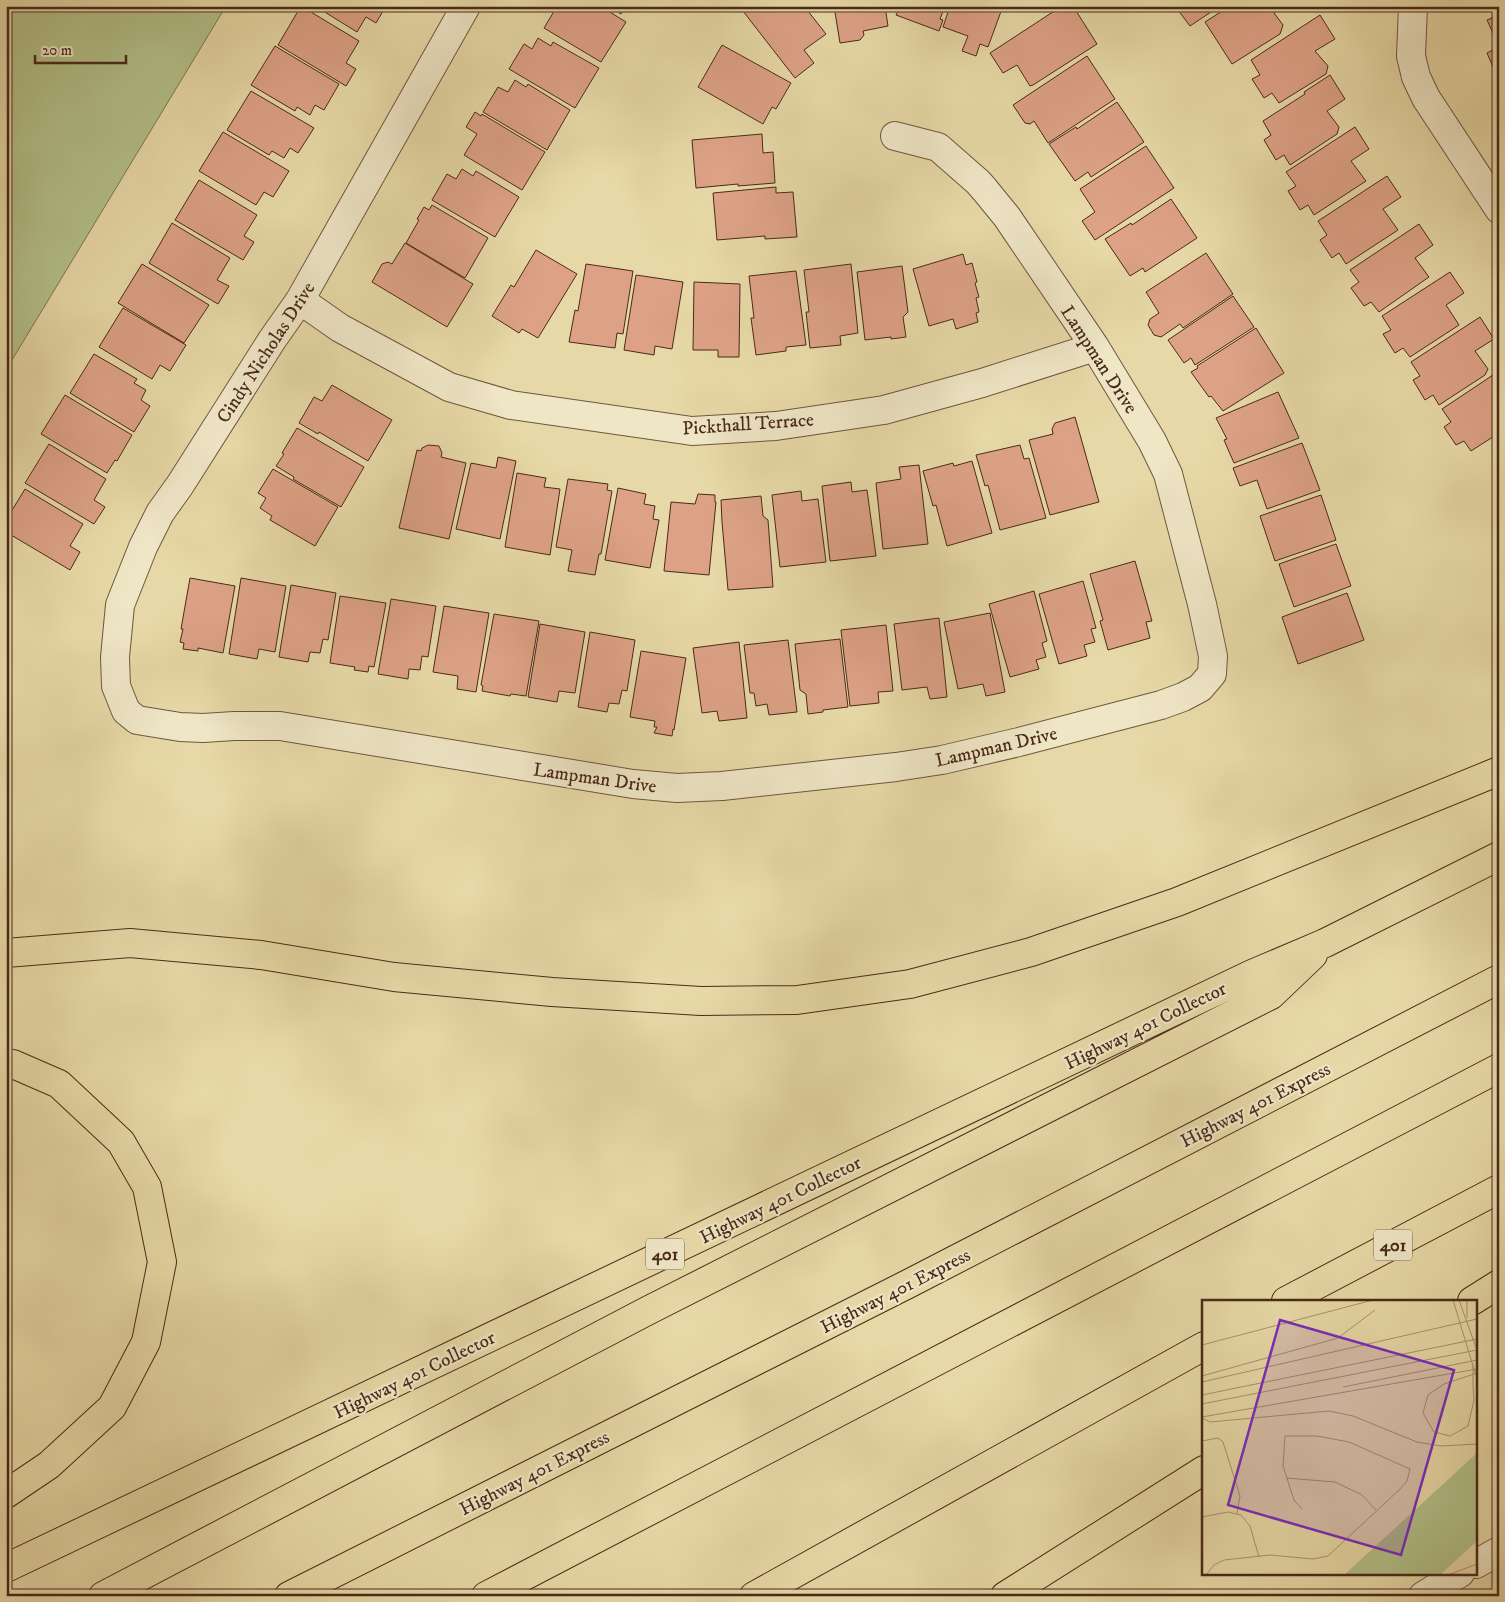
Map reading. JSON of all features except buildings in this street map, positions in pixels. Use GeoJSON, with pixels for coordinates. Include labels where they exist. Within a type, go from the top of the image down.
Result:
{"type":"FeatureCollection","features":[{"type":"Feature","properties":{"kind":"highway"},"geometry":{"type":"LineString","coordinates":[[6,953],[130,944],[262,954],[394,977],[552,992],[701,1002],[798,1000],[910,984],[1030,952],[1177,902],[1499,771]]}},
{"type":"Feature","properties":{"kind":"highway","name":"Highway 401 Collector"},"geometry":{"type":"LineString","coordinates":[[6,1568],[1234,982],[1325,944],[1499,856]]}},
{"type":"Feature","properties":{"kind":"highway"},"geometry":{"type":"LineString","coordinates":[[103,1596],[649,1310],[1271,994],[1325,944]]}},
{"type":"Feature","properties":{"kind":"highway","name":"Highway 401 Express"},"geometry":{"type":"LineString","coordinates":[[289,1596],[908,1284],[1499,979]]}},
{"type":"Feature","properties":{"kind":"highway"},"geometry":{"type":"LineString","coordinates":[[6,1062],[59,1084],[121,1142],[147,1187],[162,1262],[146,1342],[112,1407],[49,1465],[6,1494]]}},
{"type":"Feature","properties":{"kind":"highway"},"geometry":{"type":"LineString","coordinates":[[486,1596],[1499,1068]]}},
{"type":"Feature","properties":{"kind":"highway","name":"401"},"geometry":{"type":"LineString","coordinates":[[1288,1300],[1499,1189]]}},
{"type":"Feature","properties":{"kind":"highway"},"geometry":{"type":"LineString","coordinates":[[1474,1300],[1499,1284]]}},
{"type":"Feature","properties":{"kind":"highway"},"geometry":{"type":"LineString","coordinates":[[754,1596],[1202,1347]]}},
{"type":"Feature","properties":{"kind":"highway"},"geometry":{"type":"LineString","coordinates":[[1005,1596],[1202,1471]]}},
{"type":"Feature","properties":{"kind":"street","name":"Cindy Nicholas Drive"},"geometry":{"type":"LineString","coordinates":[[126,711],[116,686],[116,640],[120,605],[143,547],[160,513],[300,300],[466,6]]}},
{"type":"Feature","properties":{"kind":"street"},"geometry":{"type":"LineString","coordinates":[[1413,6],[1411,56],[1416,77],[1426,98],[1499,209]]}},
{"type":"Feature","properties":{"kind":"street","name":"Lampman Drive"},"geometry":{"type":"LineString","coordinates":[[126,711],[137,720],[180,727],[280,726],[633,784],[677,788],[732,785],[896,767],[942,760],[1160,705],[1200,688],[1212,674],[1213,656],[1202,604],[1168,474],[1152,441],[1095,347],[1007,217],[978,182],[938,147],[895,136]]}},
{"type":"Feature","properties":{"kind":"street","name":"Pickthall Terrace"},"geometry":{"type":"LineString","coordinates":[[300,300],[340,328],[448,387],[511,405],[692,431],[776,426],[884,410],[982,383],[1095,347]]}},
{"type":"Feature","properties":{"kind":"street"},"geometry":{"type":"LineString","coordinates":[[1478,1563],[1499,1551]]}},
{"type":"Feature","properties":{"kind":"green space"},"geometry":{"type":"Polygon","coordinates":[[[6,6],[226,6],[6,370],[6,6]]]}}]}
